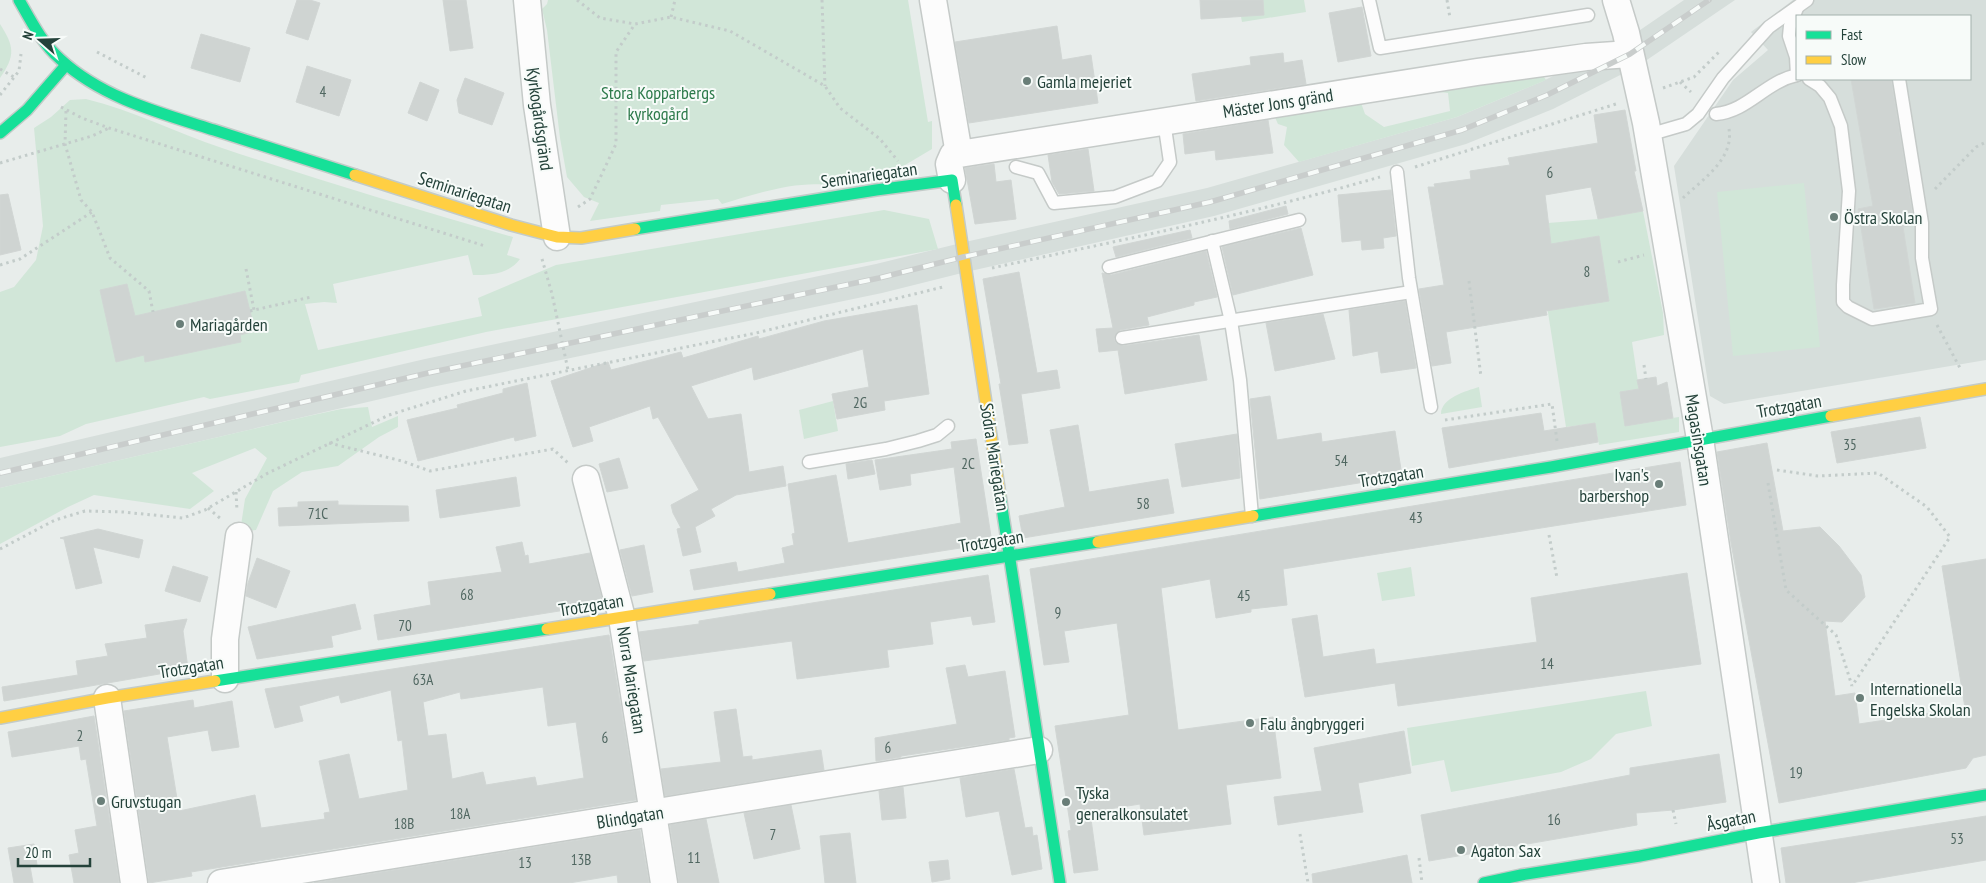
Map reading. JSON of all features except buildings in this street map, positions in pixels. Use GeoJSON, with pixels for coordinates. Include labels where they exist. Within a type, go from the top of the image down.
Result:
{"type":"FeatureCollection","features":[{"type":"Feature","properties":{"kind":"street","name":"Seminariegatan"},"geometry":{"type":"LineString","coordinates":[[19,0],[52,52],[66,65],[120,98],[495,220],[557,243],[876,190],[952,180]]}},
{"type":"Feature","properties":{"kind":"street","name":"Kyrkogårdsgränd"},"geometry":{"type":"LineString","coordinates":[[527,0],[537,104],[557,243]]}},
{"type":"Feature","properties":{"kind":"street"},"geometry":{"type":"LineString","coordinates":[[933,0],[959,154],[953,154],[949,164],[952,180]]}},
{"type":"Feature","properties":{"kind":"street","name":"Magasinsgatan"},"geometry":{"type":"LineString","coordinates":[[1616,0],[1648,135],[1700,439],[1766,883]]}},
{"type":"Feature","properties":{"kind":"street","name":"Mäster Jons gränd"},"geometry":{"type":"LineString","coordinates":[[959,154],[1477,72],[1586,57],[1630,54]]}},
{"type":"Feature","properties":{"kind":"street"},"geometry":{"type":"LineString","coordinates":[[0,132],[12,125],[28,109],[66,65]]}},
{"type":"Feature","properties":{"kind":"street","name":"Södra Mariegatan"},"geometry":{"type":"LineString","coordinates":[[952,180],[1060,883]]}},
{"type":"Feature","properties":{"kind":"street","name":"Trotzgatan"},"geometry":{"type":"LineString","coordinates":[[0,718],[107,698],[1011,556],[1560,466],[1700,439],[1986,389]]}},
{"type":"Feature","properties":{"kind":"street","name":"Norra Mariegatan"},"geometry":{"type":"LineString","coordinates":[[586,479],[622,618],[664,883]]}},
{"type":"Feature","properties":{"kind":"street"},"geometry":{"type":"LineString","coordinates":[[225,679],[225,639],[239,536]]}},
{"type":"Feature","properties":{"kind":"street"},"geometry":{"type":"LineString","coordinates":[[107,698],[134,883]]}},
{"type":"Feature","properties":{"kind":"street","name":"Blindgatan"},"geometry":{"type":"LineString","coordinates":[[220,883],[1039,750]]}},
{"type":"Feature","properties":{"kind":"street","name":"Åsgatan"},"geometry":{"type":"LineString","coordinates":[[1484,883],[1758,833],[1986,795]]}},
{"type":"Feature","properties":{"kind":"lane"},"geometry":{"type":"LineString","coordinates":[[1369,0],[1380,48],[1588,15]]}},
{"type":"Feature","properties":{"kind":"lane"},"geometry":{"type":"LineString","coordinates":[[1796,58],[1789,36],[1790,26],[1802,4]]}},
{"type":"Feature","properties":{"kind":"lane"},"geometry":{"type":"LineString","coordinates":[[1648,135],[1686,124],[1698,114],[1723,78],[1769,27],[1802,4]]}},
{"type":"Feature","properties":{"kind":"lane"},"geometry":{"type":"LineString","coordinates":[[1716,114],[1733,110],[1772,84],[1796,75]]}},
{"type":"Feature","properties":{"kind":"lane"},"geometry":{"type":"LineString","coordinates":[[1811,80],[1820,86],[1830,98],[1841,126],[1849,190],[1843,302],[1848,307],[1872,319],[1931,309],[1922,258],[1922,223],[1899,80]]}},
{"type":"Feature","properties":{"kind":"lane"},"geometry":{"type":"LineString","coordinates":[[1016,167],[1038,173],[1054,203],[1115,197],[1157,181],[1170,162],[1164,121]]}},
{"type":"Feature","properties":{"kind":"lane"},"geometry":{"type":"LineString","coordinates":[[1397,172],[1411,292],[1431,407]]}},
{"type":"Feature","properties":{"kind":"lane"},"geometry":{"type":"LineString","coordinates":[[1109,267],[1299,220]]}},
{"type":"Feature","properties":{"kind":"lane"},"geometry":{"type":"LineString","coordinates":[[1212,241],[1231,321],[1240,380],[1252,516]]}},
{"type":"Feature","properties":{"kind":"lane"},"geometry":{"type":"LineString","coordinates":[[1122,338],[1411,292]]}},
{"type":"Feature","properties":{"kind":"lane"},"geometry":{"type":"LineString","coordinates":[[810,462],[886,449],[918,441],[937,435],[948,426]]}},
{"type":"Feature","properties":{"kind":"path"},"geometry":{"type":"LineString","coordinates":[[577,0],[600,18],[635,24],[671,17],[730,31],[826,86],[840,108],[880,139],[903,165]]}},
{"type":"Feature","properties":{"kind":"path"},"geometry":{"type":"LineString","coordinates":[[671,17],[675,0]]}},
{"type":"Feature","properties":{"kind":"path"},"geometry":{"type":"LineString","coordinates":[[822,0],[826,86]]}},
{"type":"Feature","properties":{"kind":"path"},"geometry":{"type":"LineString","coordinates":[[568,370],[552,294],[557,243],[574,210],[590,199],[616,144],[616,52],[635,24]]}},
{"type":"Feature","properties":{"kind":"path"},"geometry":{"type":"LineString","coordinates":[[0,549],[55,520],[85,512],[123,512],[183,518],[205,510],[268,473],[389,414],[466,391],[756,333],[954,285],[965,274],[1137,237],[1335,190],[1640,96],[1694,77],[1720,50]]}},
{"type":"Feature","properties":{"kind":"path"},"geometry":{"type":"LineString","coordinates":[[0,69],[14,77]]}},
{"type":"Feature","properties":{"kind":"path"},"geometry":{"type":"LineString","coordinates":[[0,95],[19,71]]}},
{"type":"Feature","properties":{"kind":"path"},"geometry":{"type":"LineString","coordinates":[[66,111],[65,144],[81,200],[92,212],[110,258],[149,291],[153,312]]}},
{"type":"Feature","properties":{"kind":"path"},"geometry":{"type":"LineString","coordinates":[[1681,200],[1716,166],[1726,153],[1730,143],[1728,127],[1716,114]]}},
{"type":"Feature","properties":{"kind":"path"},"geometry":{"type":"LineString","coordinates":[[0,163],[92,136],[109,128]]}},
{"type":"Feature","properties":{"kind":"path"},"geometry":{"type":"LineString","coordinates":[[1919,206],[1976,147],[1986,142]]}},
{"type":"Feature","properties":{"kind":"path"},"geometry":{"type":"LineString","coordinates":[[0,265],[20,259],[92,212]]}},
{"type":"Feature","properties":{"kind":"path"},"geometry":{"type":"LineString","coordinates":[[246,269],[252,310],[311,297]]}},
{"type":"Feature","properties":{"kind":"path"},"geometry":{"type":"LineString","coordinates":[[1469,281],[1481,376]]}},
{"type":"Feature","properties":{"kind":"path"},"geometry":{"type":"LineString","coordinates":[[1925,311],[1938,326],[1964,376]]}},
{"type":"Feature","properties":{"kind":"path"},"geometry":{"type":"LineString","coordinates":[[1644,365],[1646,379]]}},
{"type":"Feature","properties":{"kind":"path"},"geometry":{"type":"LineString","coordinates":[[1439,421],[1552,404],[1560,466]]}},
{"type":"Feature","properties":{"kind":"path"},"geometry":{"type":"LineString","coordinates":[[328,443],[402,461],[430,471],[553,449],[586,479]]}},
{"type":"Feature","properties":{"kind":"path"},"geometry":{"type":"LineString","coordinates":[[1768,482],[1786,590],[1836,635],[1852,686],[1950,538],[1927,507],[1878,473],[1818,476],[1778,470]]}},
{"type":"Feature","properties":{"kind":"path"},"geometry":{"type":"LineString","coordinates":[[1549,535],[1557,578]]}},
{"type":"Feature","properties":{"kind":"path"},"geometry":{"type":"LineString","coordinates":[[1300,834],[1308,883]]}},
{"type":"Feature","properties":{"kind":"path"},"geometry":{"type":"LineString","coordinates":[[1419,858],[1422,883]]}},
{"type":"Feature","properties":{"kind":"shaded area"},"geometry":{"type":"Polygon","coordinates":[[[1684,0],[1735,0],[1638,66],[1553,109],[1466,144],[1214,216],[882,293],[432,387],[0,488],[0,458],[425,359],[876,264],[965,242],[1207,188],[1457,117],[1541,82],[1624,41],[1684,0]]]}},
{"type":"Feature","properties":{"kind":"shaded area","name":"Östra Skolan"},"geometry":{"type":"Polygon","coordinates":[[[1793,0],[1986,0],[1986,360],[1724,404],[1710,396],[1674,166],[1733,80],[1768,50],[1751,32],[1793,0]]]}},
{"type":"Feature","properties":{"kind":"green space","name":"Stora Kopparbergs kyrkogård"},"geometry":{"type":"Polygon","coordinates":[[[548,0],[908,0],[928,122],[932,121],[932,149],[895,171],[888,172],[869,183],[860,177],[838,180],[834,186],[807,184],[792,186],[722,204],[718,199],[661,205],[660,211],[590,221],[599,203],[584,197],[567,177],[560,138],[547,30],[542,9],[548,0]]]}},
{"type":"Feature","properties":{"kind":"green space"},"geometry":{"type":"Polygon","coordinates":[[[1238,0],[1304,0],[1306,12],[1242,22],[1238,0]]]}},
{"type":"Feature","properties":{"kind":"green space"},"geometry":{"type":"Polygon","coordinates":[[[0,24],[8,38],[11,57],[0,78],[0,24]]]}},
{"type":"Feature","properties":{"kind":"green space"},"geometry":{"type":"Polygon","coordinates":[[[1540,71],[1546,80],[1457,117],[1299,162],[1284,145],[1287,127],[1278,124],[1271,109],[1360,100],[1365,114],[1384,127],[1450,111],[1448,93],[1439,92],[1447,77],[1540,71]]]}},
{"type":"Feature","properties":{"kind":"green space"},"geometry":{"type":"Polygon","coordinates":[[[86,99],[138,115],[205,142],[258,160],[513,237],[507,255],[520,259],[511,268],[499,273],[473,275],[468,255],[333,284],[337,303],[305,304],[318,350],[482,316],[478,298],[556,265],[884,210],[929,219],[938,249],[486,332],[301,375],[299,382],[210,399],[204,397],[86,424],[60,436],[0,447],[0,292],[14,287],[36,260],[43,226],[34,128],[51,117],[70,100],[86,99]]]}},
{"type":"Feature","properties":{"kind":"green space"},"geometry":{"type":"Polygon","coordinates":[[[1804,183],[1820,347],[1733,356],[1717,192],[1804,183]]]}},
{"type":"Feature","properties":{"kind":"green space"},"geometry":{"type":"Polygon","coordinates":[[[1643,211],[1663,313],[1664,335],[1632,342],[1639,389],[1621,392],[1626,425],[1679,417],[1679,432],[1599,445],[1595,423],[1566,427],[1541,268],[1548,223],[1598,219],[1643,211]],[[1598,236],[1565,242],[1575,306],[1609,300],[1598,236]]]}},
{"type":"Feature","properties":{"kind":"green space"},"geometry":{"type":"Polygon","coordinates":[[[1479,387],[1482,407],[1441,414],[1442,408],[1450,399],[1479,387]]]}},
{"type":"Feature","properties":{"kind":"green space"},"geometry":{"type":"Polygon","coordinates":[[[833,401],[838,431],[804,439],[799,410],[833,401]]]}},
{"type":"Feature","properties":{"kind":"green space"},"geometry":{"type":"Polygon","coordinates":[[[368,407],[372,427],[398,416],[398,427],[379,437],[338,466],[302,472],[273,491],[256,530],[240,532],[245,499],[267,458],[255,448],[192,473],[214,491],[190,509],[94,495],[0,544],[0,488],[304,417],[341,409],[368,407]]]}},
{"type":"Feature","properties":{"kind":"green space"},"geometry":{"type":"Polygon","coordinates":[[[1411,567],[1415,596],[1382,601],[1377,573],[1411,567]]]}},
{"type":"Feature","properties":{"kind":"green space"},"geometry":{"type":"Polygon","coordinates":[[[1646,691],[1652,726],[1616,734],[1591,759],[1561,772],[1451,792],[1444,760],[1412,766],[1407,728],[1646,691]]]}},
{"type":"Feature","properties":{"kind":"railway"},"geometry":{"type":"LineString","coordinates":[[0,473],[428,373],[879,278],[963,257],[1210,202],[1462,130],[1547,95],[1630,54],[1709,0]]}},
{"type":"Feature","properties":{"kind":"traffic: fast"},"geometry":{"type":"LineString","coordinates":[[19,0],[37,31],[54,53],[76,73],[113,94],[132,103],[173,117],[355,175]]}},
{"type":"Feature","properties":{"kind":"traffic: fast"},"geometry":{"type":"LineString","coordinates":[[0,133],[27,110],[66,65]]}},
{"type":"Feature","properties":{"kind":"traffic: fast"},"geometry":{"type":"LineString","coordinates":[[635,229],[876,190],[952,180],[956,205]]}},
{"type":"Feature","properties":{"kind":"traffic: fast"},"geometry":{"type":"LineString","coordinates":[[1253,516],[1551,467],[1831,416]]}},
{"type":"Feature","properties":{"kind":"traffic: fast"},"geometry":{"type":"LineString","coordinates":[[1000,495],[1060,883]]}},
{"type":"Feature","properties":{"kind":"traffic: fast"},"geometry":{"type":"LineString","coordinates":[[770,594],[1098,542]]}},
{"type":"Feature","properties":{"kind":"traffic: fast"},"geometry":{"type":"LineString","coordinates":[[215,681],[547,629]]}},
{"type":"Feature","properties":{"kind":"traffic: fast"},"geometry":{"type":"LineString","coordinates":[[1484,883],[1758,833],[1986,795]]}},
{"type":"Feature","properties":{"kind":"traffic: slow"},"geometry":{"type":"LineString","coordinates":[[355,175],[511,225],[557,237],[581,238],[635,229]]}},
{"type":"Feature","properties":{"kind":"traffic: slow"},"geometry":{"type":"LineString","coordinates":[[956,205],[1000,495]]}},
{"type":"Feature","properties":{"kind":"traffic: slow"},"geometry":{"type":"LineString","coordinates":[[1831,416],[1986,389]]}},
{"type":"Feature","properties":{"kind":"traffic: slow"},"geometry":{"type":"LineString","coordinates":[[1098,542],[1253,516]]}},
{"type":"Feature","properties":{"kind":"traffic: slow"},"geometry":{"type":"LineString","coordinates":[[547,629],[770,594]]}},
{"type":"Feature","properties":{"kind":"traffic: slow"},"geometry":{"type":"LineString","coordinates":[[0,718],[107,698],[215,681]]}},
{"type":"Feature","properties":{"kind":"place","name":"Gamla mejeriet"},"geometry":{"type":"Point","coordinates":[1027,81]}},
{"type":"Feature","properties":{"kind":"place","name":"Östra Skolan"},"geometry":{"type":"Point","coordinates":[1834,217]}},
{"type":"Feature","properties":{"kind":"place","name":"Mariagården"},"geometry":{"type":"Point","coordinates":[180,324]}},
{"type":"Feature","properties":{"kind":"place","name":"Ivan's barbershop"},"geometry":{"type":"Point","coordinates":[1659,484]}},
{"type":"Feature","properties":{"kind":"place","name":"Internationella Engelska Skolan"},"geometry":{"type":"Point","coordinates":[1860,698]}},
{"type":"Feature","properties":{"kind":"place","name":"Falu ångbryggeri"},"geometry":{"type":"Point","coordinates":[1250,723]}},
{"type":"Feature","properties":{"kind":"place","name":"Gruvstugan"},"geometry":{"type":"Point","coordinates":[101,801]}},
{"type":"Feature","properties":{"kind":"place","name":"Tyska generalkonsulatet"},"geometry":{"type":"Point","coordinates":[1066,802]}},
{"type":"Feature","properties":{"kind":"place","name":"Agaton Sax"},"geometry":{"type":"Point","coordinates":[1461,850]}}]}
